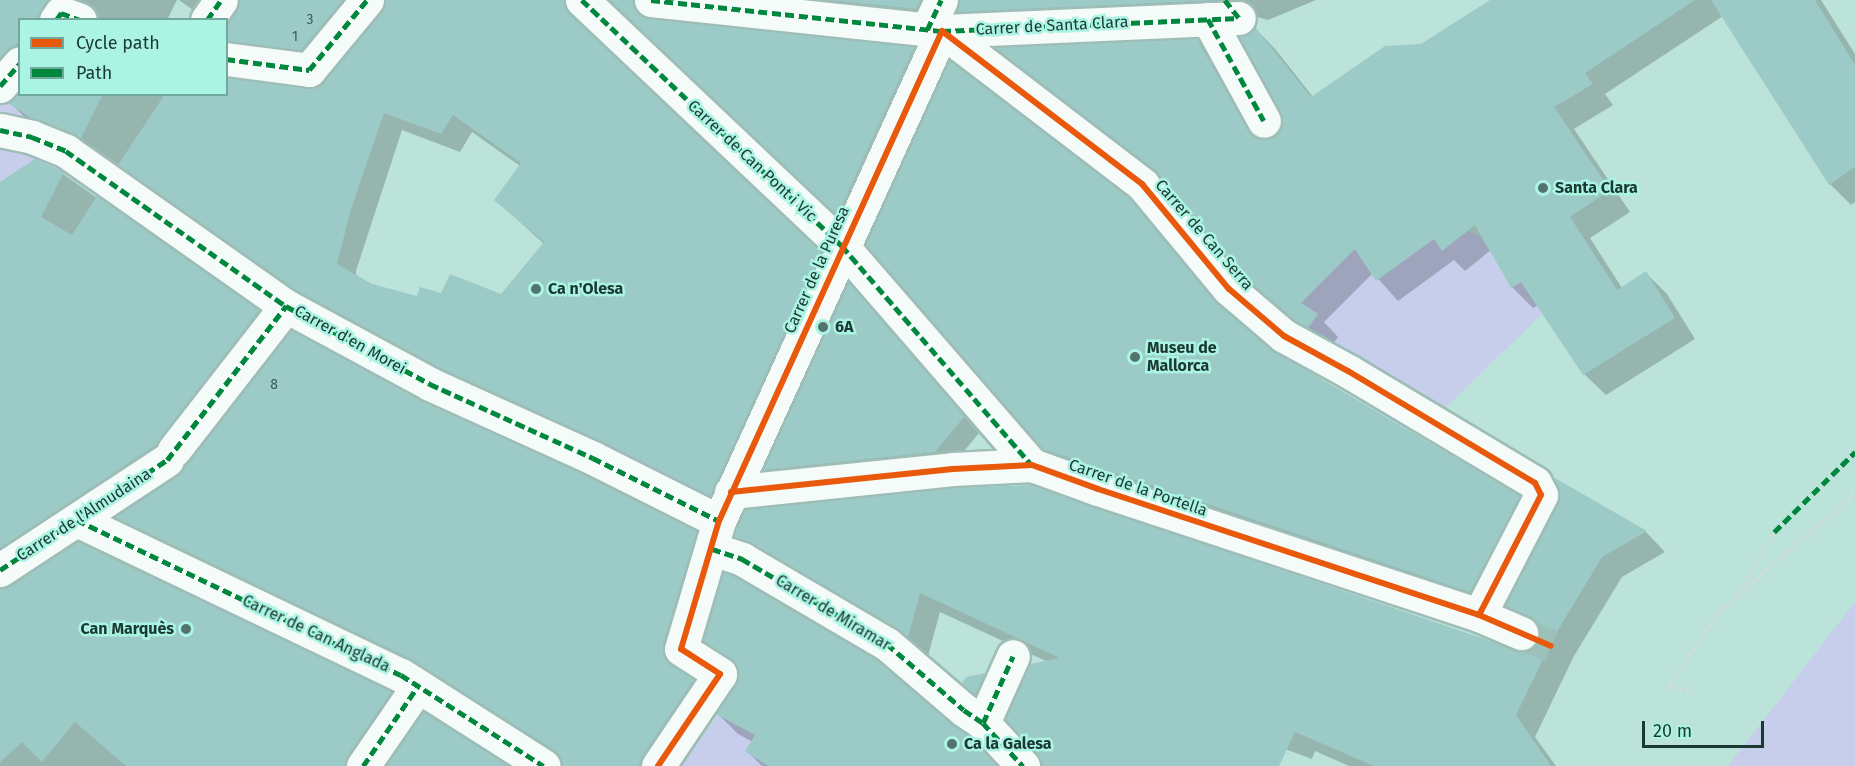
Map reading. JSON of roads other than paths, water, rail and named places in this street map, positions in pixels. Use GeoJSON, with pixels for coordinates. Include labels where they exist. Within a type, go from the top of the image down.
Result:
{"type":"FeatureCollection","features":[{"type":"Feature","properties":{"kind":"street"},"geometry":{"type":"LineString","coordinates":[[208,18],[222,0]]}},
{"type":"Feature","properties":{"kind":"street"},"geometry":{"type":"LineString","coordinates":[[228,59],[309,70],[368,0]]}},
{"type":"Feature","properties":{"kind":"street","name":"Carrer de Can Pont i Vic"},"geometry":{"type":"LineString","coordinates":[[582,0],[842,246],[1032,465]]}},
{"type":"Feature","properties":{"kind":"street","name":"Carrer de Santa Clara"},"geometry":{"type":"LineString","coordinates":[[651,0],[937,20],[1224,12]]}},
{"type":"Feature","properties":{"kind":"street"},"geometry":{"type":"LineString","coordinates":[[1224,12],[1264,121]]}},
{"type":"Feature","properties":{"kind":"street"},"geometry":{"type":"LineString","coordinates":[[57,18],[61,13],[75,18]]}},
{"type":"Feature","properties":{"kind":"street","name":"Carrer de la Puresa"},"geometry":{"type":"LineString","coordinates":[[658,766],[720,674],[681,650],[721,521],[842,246],[937,20]]}},
{"type":"Feature","properties":{"kind":"street","name":"Carrer de Can Serra"},"geometry":{"type":"LineString","coordinates":[[937,20],[1142,184],[1229,289],[1284,336],[1490,454],[1535,483],[1541,495],[1479,615]]}},
{"type":"Feature","properties":{"kind":"street"},"geometry":{"type":"LineString","coordinates":[[0,86],[18,65]]}},
{"type":"Feature","properties":{"kind":"street","name":"Carrer d'en Morei"},"geometry":{"type":"LineString","coordinates":[[0,130],[32,137],[66,151],[286,306],[430,384],[593,458],[721,521]]}},
{"type":"Feature","properties":{"kind":"street","name":"Carrer de l'Almudaina"},"geometry":{"type":"LineString","coordinates":[[0,570],[171,455],[286,306]]}},
{"type":"Feature","properties":{"kind":"street","name":"Carrer de la Portella"},"geometry":{"type":"LineString","coordinates":[[721,521],[953,469],[1032,465],[1479,615],[1521,633]]}},
{"type":"Feature","properties":{"kind":"street","name":"Carrer de Can Anglada"},"geometry":{"type":"LineString","coordinates":[[77,520],[401,675],[544,766]]}},
{"type":"Feature","properties":{"kind":"street","name":"Carrer de Miramar"},"geometry":{"type":"LineString","coordinates":[[721,521],[742,559],[887,644],[964,710],[983,723],[1023,766]]}},
{"type":"Feature","properties":{"kind":"street"},"geometry":{"type":"LineString","coordinates":[[983,723],[1013,656]]}},
{"type":"Feature","properties":{"kind":"street"},"geometry":{"type":"LineString","coordinates":[[363,766],[418,686]]}},
{"type":"Feature","properties":{"kind":"tunnel"},"geometry":{"type":"LineString","coordinates":[[1521,633],[1551,646]]}},
{"type":"Feature","properties":{"kind":"place","name":"Santa Clara"},"geometry":{"type":"Point","coordinates":[1543,188]}},
{"type":"Feature","properties":{"kind":"place","name":"Ca n'Olesa"},"geometry":{"type":"Point","coordinates":[536,289]}},
{"type":"Feature","properties":{"kind":"place","name":"6A"},"geometry":{"type":"Point","coordinates":[823,327]}},
{"type":"Feature","properties":{"kind":"place","name":"Museu de Mallorca"},"geometry":{"type":"Point","coordinates":[1135,357]}},
{"type":"Feature","properties":{"kind":"place","name":"Can Marquès"},"geometry":{"type":"Point","coordinates":[186,629]}},
{"type":"Feature","properties":{"kind":"place","name":"Ca la Galesa"},"geometry":{"type":"Point","coordinates":[952,744]}}]}
